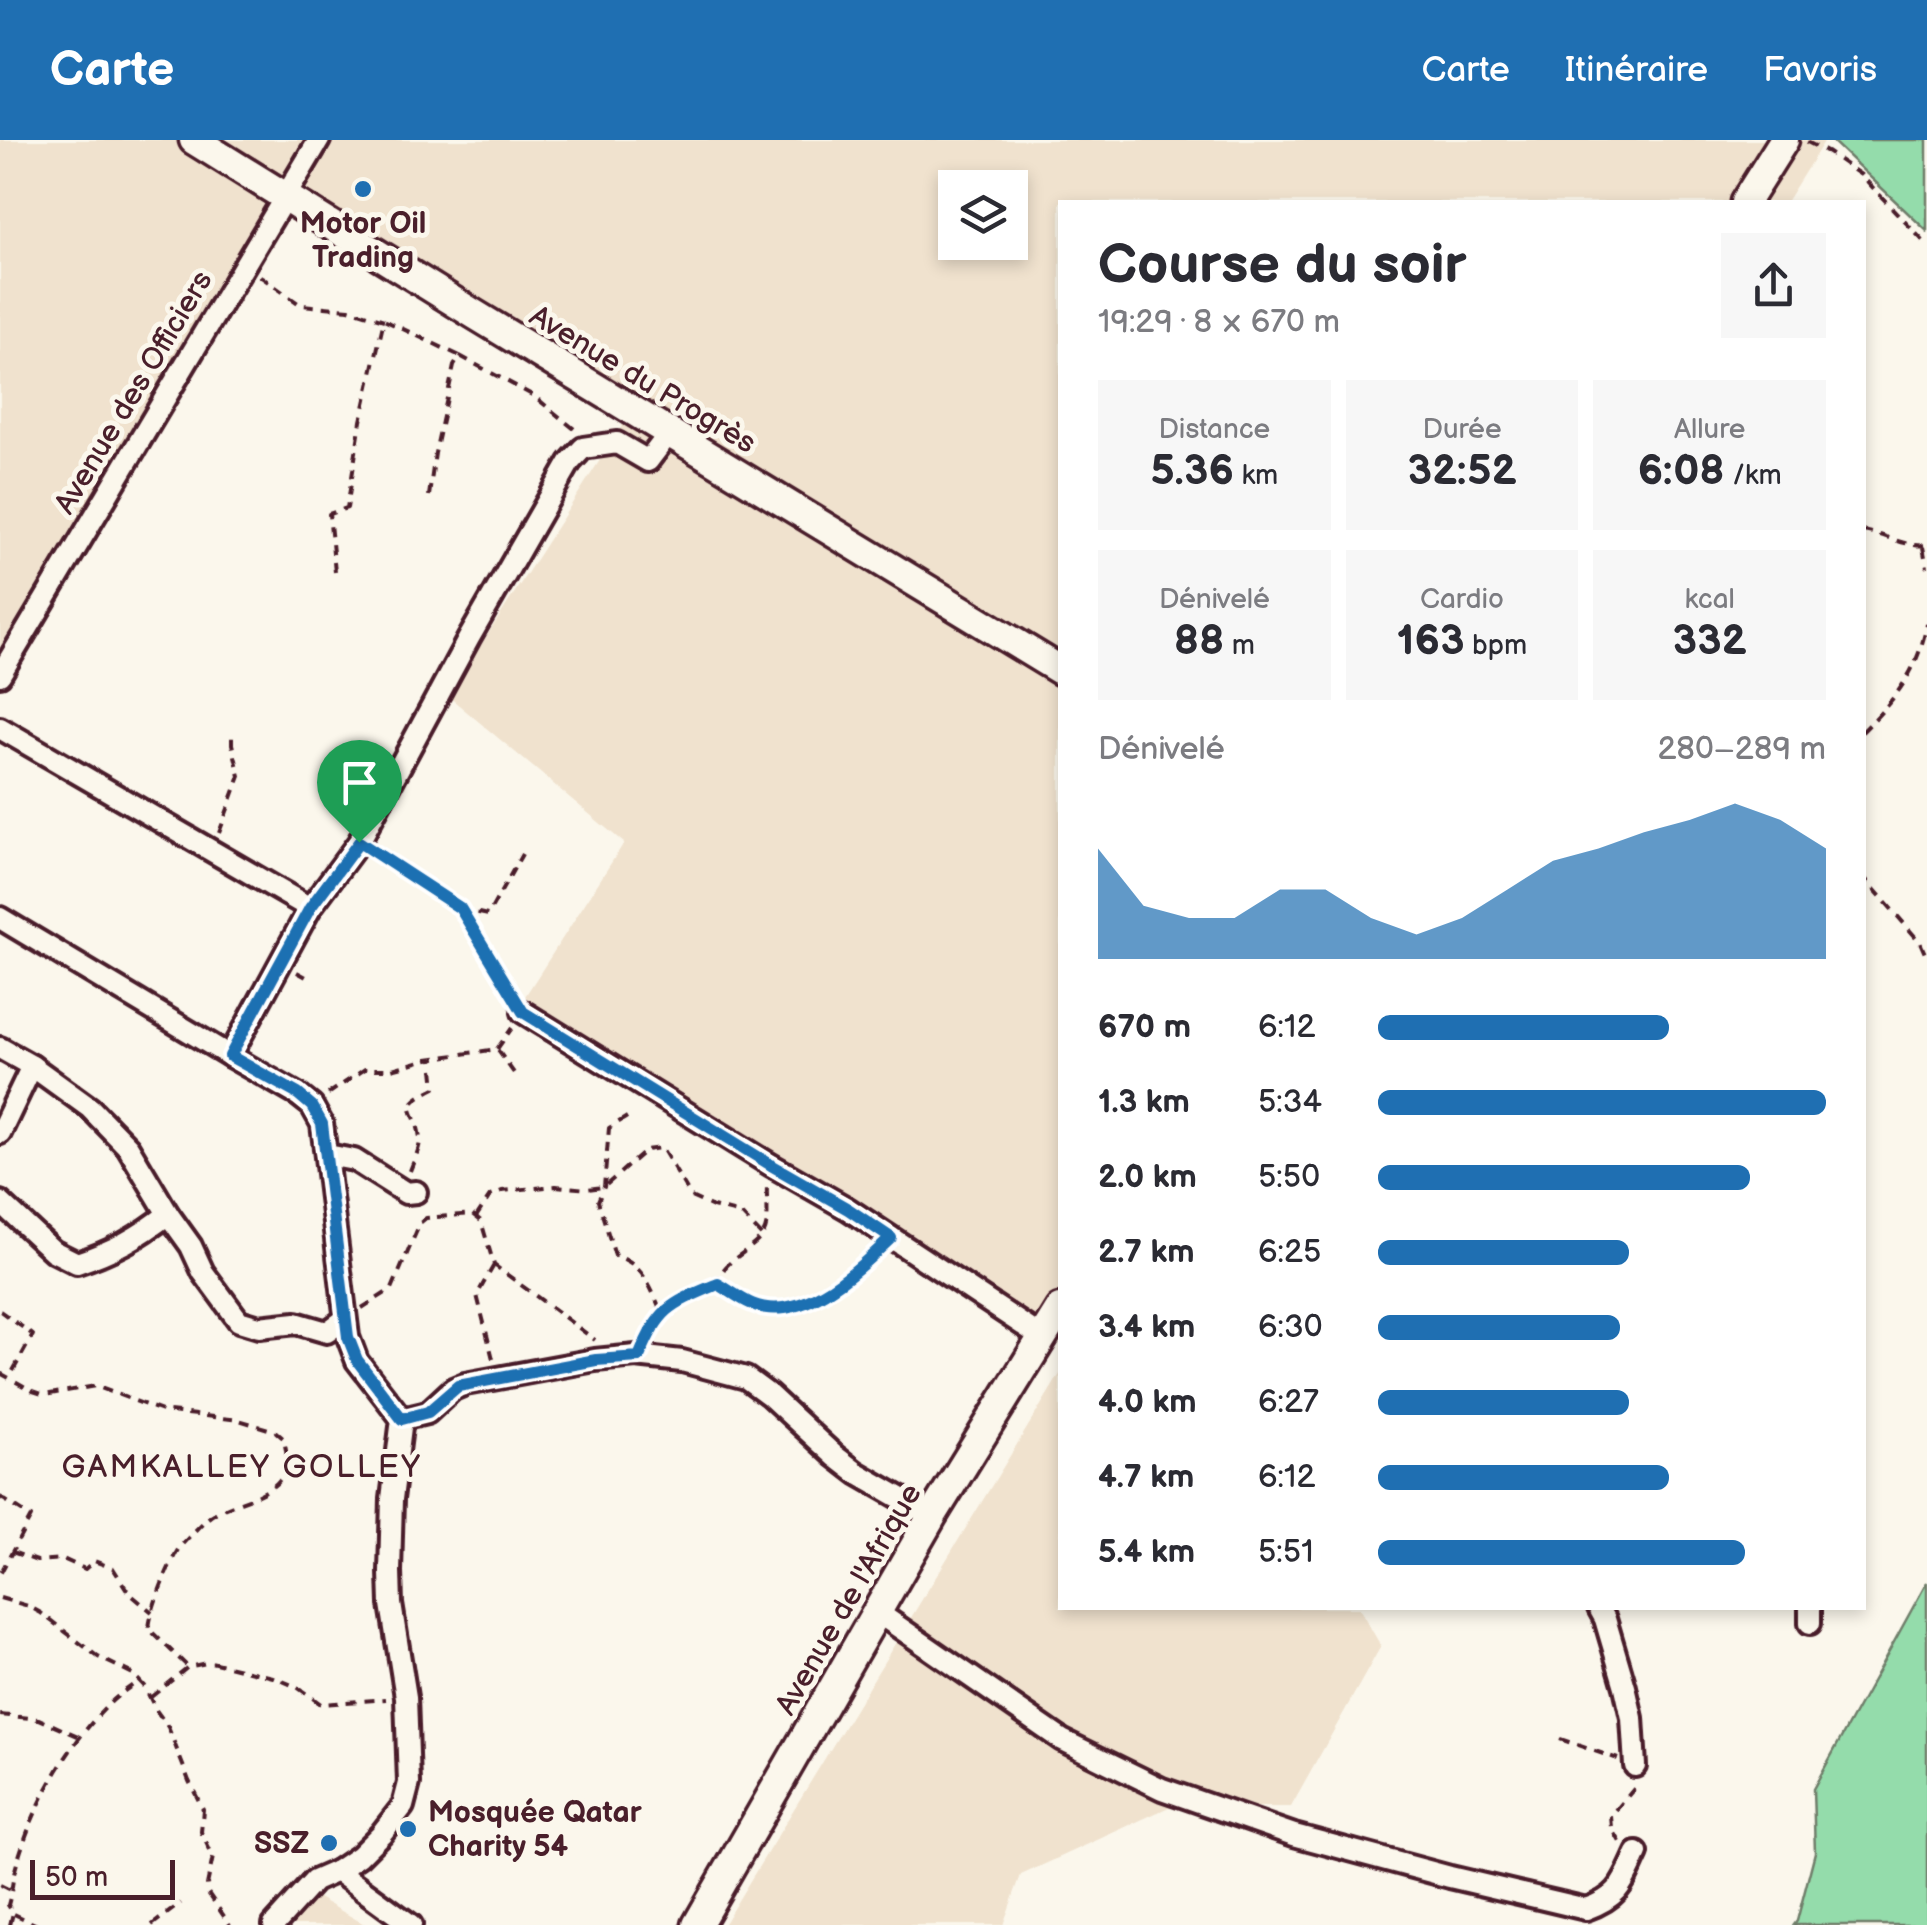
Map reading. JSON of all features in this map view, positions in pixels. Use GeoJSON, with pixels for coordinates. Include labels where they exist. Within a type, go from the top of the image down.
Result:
{"type":"FeatureCollection","features":[{"type":"Feature","properties":{"kind":"street","name":"Avenue du Progrès"},"geometry":{"type":"LineString","coordinates":[[194,140],[1058,669]]}},
{"type":"Feature","properties":{"kind":"street","name":"Avenue des Officiers"},"geometry":{"type":"LineString","coordinates":[[0,675],[320,140]]}},
{"type":"Feature","properties":{"kind":"street"},"geometry":{"type":"LineString","coordinates":[[1746,200],[1784,140]]}},
{"type":"Feature","properties":{"kind":"street"},"geometry":{"type":"LineString","coordinates":[[230,1056],[310,908],[359,842],[570,462],[583,448],[617,444],[648,461],[670,432]]}},
{"type":"Feature","properties":{"kind":"street"},"geometry":{"type":"LineString","coordinates":[[0,728],[310,908]]}},
{"type":"Feature","properties":{"kind":"street"},"geometry":{"type":"LineString","coordinates":[[0,918],[298,1094],[312,1106],[322,1124],[348,1337],[357,1360],[402,1419],[392,1499],[390,1572],[391,1604],[406,1697],[409,1783],[402,1806],[370,1845],[337,1871],[314,1881],[274,1925]]}},
{"type":"Feature","properties":{"kind":"street"},"geometry":{"type":"LineString","coordinates":[[523,1012],[848,1209],[1042,1338]]}},
{"type":"Feature","properties":{"kind":"street"},"geometry":{"type":"LineString","coordinates":[[0,1048],[32,1066],[102,1118],[128,1147],[191,1246],[203,1272],[238,1320],[259,1328],[296,1324],[326,1332],[345,1319]]}},
{"type":"Feature","properties":{"kind":"street"},"geometry":{"type":"LineString","coordinates":[[0,1133],[32,1066]]}},
{"type":"Feature","properties":{"kind":"street"},"geometry":{"type":"LineString","coordinates":[[327,1154],[354,1160],[406,1193],[416,1192]]}},
{"type":"Feature","properties":{"kind":"street"},"geometry":{"type":"LineString","coordinates":[[0,1202],[53,1251],[77,1264],[114,1250],[168,1214]]}},
{"type":"Feature","properties":{"kind":"street","name":"Avenue de l'Afrique"},"geometry":{"type":"LineString","coordinates":[[697,1925],[932,1516],[1058,1312]]}},
{"type":"Feature","properties":{"kind":"street"},"geometry":{"type":"LineString","coordinates":[[402,1419],[428,1412],[458,1386],[596,1360],[682,1361],[746,1378],[857,1472],[932,1516]]}},
{"type":"Feature","properties":{"kind":"street"},"geometry":{"type":"LineString","coordinates":[[1599,1610],[1606,1619],[1628,1703],[1635,1766]]}},
{"type":"Feature","properties":{"kind":"street"},"geometry":{"type":"LineString","coordinates":[[877,1612],[1062,1740],[1162,1789],[1294,1835],[1586,1909],[1606,1902],[1622,1888],[1637,1853]]}},
{"type":"Feature","properties":{"kind":"street"},"geometry":{"type":"LineString","coordinates":[[337,1871],[410,1925]]}},
{"type":"Feature","properties":{"kind":"path"},"geometry":{"type":"LineString","coordinates":[[1797,140],[1827,152],[1860,176],[1927,245]]}},
{"type":"Feature","properties":{"kind":"path"},"geometry":{"type":"LineString","coordinates":[[244,264],[301,305],[349,308],[460,356],[534,396],[593,445]]}},
{"type":"Feature","properties":{"kind":"path"},"geometry":{"type":"LineString","coordinates":[[335,572],[328,514],[347,508],[384,320]]}},
{"type":"Feature","properties":{"kind":"path"},"geometry":{"type":"LineString","coordinates":[[429,496],[454,366],[460,356]]}},
{"type":"Feature","properties":{"kind":"path"},"geometry":{"type":"LineString","coordinates":[[1866,532],[1907,545],[1925,546],[1927,567]]}},
{"type":"Feature","properties":{"kind":"path"},"geometry":{"type":"LineString","coordinates":[[1866,728],[1906,683],[1922,649],[1927,624]]}},
{"type":"Feature","properties":{"kind":"path"},"geometry":{"type":"LineString","coordinates":[[208,849],[218,836],[240,776],[232,736]]}},
{"type":"Feature","properties":{"kind":"path"},"geometry":{"type":"LineString","coordinates":[[359,842],[460,908],[488,915],[522,854]]}},
{"type":"Feature","properties":{"kind":"path"},"geometry":{"type":"LineString","coordinates":[[1866,879],[1920,942],[1927,958]]}},
{"type":"Feature","properties":{"kind":"path"},"geometry":{"type":"LineString","coordinates":[[312,1106],[366,1069],[392,1069],[497,1048],[523,1012],[460,908]]}},
{"type":"Feature","properties":{"kind":"path"},"geometry":{"type":"LineString","coordinates":[[497,1048],[518,1079]]}},
{"type":"Feature","properties":{"kind":"path"},"geometry":{"type":"LineString","coordinates":[[426,1218],[410,1174],[420,1141],[410,1108],[416,1098],[435,1088],[432,1058]]}},
{"type":"Feature","properties":{"kind":"path"},"geometry":{"type":"LineString","coordinates":[[627,1117],[609,1128],[604,1188],[598,1202],[614,1256],[628,1259],[646,1278],[662,1314]]}},
{"type":"Feature","properties":{"kind":"path"},"geometry":{"type":"LineString","coordinates":[[476,1217],[490,1196],[502,1191],[556,1186],[604,1188],[646,1150],[662,1148],[691,1197],[741,1214],[762,1236]]}},
{"type":"Feature","properties":{"kind":"path"},"geometry":{"type":"LineString","coordinates":[[718,1284],[724,1269],[762,1236],[771,1165]]}},
{"type":"Feature","properties":{"kind":"path"},"geometry":{"type":"LineString","coordinates":[[345,1319],[392,1289],[417,1228],[426,1218],[472,1214],[481,1221],[494,1265],[628,1358],[675,1302],[718,1284]]}},
{"type":"Feature","properties":{"kind":"path"},"geometry":{"type":"LineString","coordinates":[[718,1284],[754,1305],[788,1309],[848,1279],[891,1238]]}},
{"type":"Feature","properties":{"kind":"path"},"geometry":{"type":"LineString","coordinates":[[494,1265],[478,1295],[498,1378]]}},
{"type":"Feature","properties":{"kind":"path"},"geometry":{"type":"LineString","coordinates":[[0,1311],[33,1335],[9,1378]]}},
{"type":"Feature","properties":{"kind":"path"},"geometry":{"type":"LineString","coordinates":[[0,1373],[45,1395],[96,1386],[162,1412],[239,1420],[283,1438],[286,1467],[280,1479],[265,1492],[208,1518],[180,1546],[152,1612],[148,1629],[188,1667]]}},
{"type":"Feature","properties":{"kind":"path"},"geometry":{"type":"LineString","coordinates":[[0,1497],[31,1518],[0,1574]]}},
{"type":"Feature","properties":{"kind":"path"},"geometry":{"type":"LineString","coordinates":[[12,1552],[37,1562],[63,1559],[85,1569],[94,1561],[113,1568],[129,1593],[152,1612]]}},
{"type":"Feature","properties":{"kind":"path"},"geometry":{"type":"LineString","coordinates":[[0,1598],[41,1612],[98,1657],[140,1680],[168,1727],[203,1809],[201,1832],[213,1857],[208,1893],[230,1925]]}},
{"type":"Feature","properties":{"kind":"path"},"geometry":{"type":"LineString","coordinates":[[150,1698],[188,1667],[211,1662],[274,1678],[327,1705],[406,1697]]}},
{"type":"Feature","properties":{"kind":"path"},"geometry":{"type":"LineString","coordinates":[[36,1925],[12,1913],[8,1906],[38,1806],[80,1737],[109,1704],[140,1680]]}},
{"type":"Feature","properties":{"kind":"path"},"geometry":{"type":"LineString","coordinates":[[0,1715],[39,1718],[80,1737]]}},
{"type":"Feature","properties":{"kind":"path"},"geometry":{"type":"LineString","coordinates":[[1560,1739],[1635,1766],[1646,1774],[1612,1816],[1617,1840],[1637,1853]]}},
{"type":"Feature","properties":{"kind":"path"},"geometry":{"type":"LineString","coordinates":[[0,1886],[12,1891]]}},
{"type":"Feature","properties":{"kind":"path"},"geometry":{"type":"LineString","coordinates":[[152,1925],[182,1903]]}},
{"type":"Feature","properties":{"kind":"path"},"geometry":{"type":"LineString","coordinates":[[10,1925],[12,1913]]}},
{"type":"Feature","properties":{"kind":"shaded area"},"geometry":{"type":"Polygon","coordinates":[[[0,140],[1825,140],[1787,200],[1058,200],[1058,1342],[520,1004],[624,843],[448,696],[629,415],[276,190],[0,650],[0,140]]]}},
{"type":"Feature","properties":{"kind":"shaded area"},"geometry":{"type":"Polygon","coordinates":[[[1058,1377],[1058,1610],[1360,1610],[1381,1646],[1291,1807],[1169,1807],[1021,1875],[1003,1925],[723,1925],[1058,1377]]]}},
{"type":"Feature","properties":{"kind":"shaded area"},"geometry":{"type":"Polygon","coordinates":[[[313,1895],[366,1925],[283,1925],[313,1895]]]}},
{"type":"Feature","properties":{"kind":"green space"},"geometry":{"type":"Polygon","coordinates":[[[1831,140],[1927,140],[1927,231],[1831,140]]]}},
{"type":"Feature","properties":{"kind":"green space"},"geometry":{"type":"Polygon","coordinates":[[[1927,1582],[1927,1925],[1794,1925],[1815,1852],[1813,1789],[1927,1582]]]}},
{"type":"Feature","properties":{"kind":"place","name":"Motor Oil Trading"},"geometry":{"type":"Point","coordinates":[363,189]}},
{"type":"Feature","properties":{"kind":"place","name":"Mosquée Qatar Charity 54"},"geometry":{"type":"Point","coordinates":[408,1829]}},
{"type":"Feature","properties":{"kind":"place","name":"SSZ"},"geometry":{"type":"Point","coordinates":[329,1843]}},
{"type":"Feature","properties":{"kind":"district","name":"GAMKALLEY GOLLEY"},"geometry":{"type":"Point","coordinates":[242,1466]}},
{"type":"Feature","properties":{"kind":"route"},"geometry":{"type":"LineString","coordinates":[[359,842],[460,908],[523,1012],[891,1238],[848,1279],[788,1309],[754,1305],[718,1284],[675,1302],[662,1314],[639,1357],[596,1360],[458,1386],[428,1412],[402,1419],[357,1360],[348,1337],[322,1124],[312,1106],[298,1094],[230,1056],[310,908],[359,842]]}}]}
